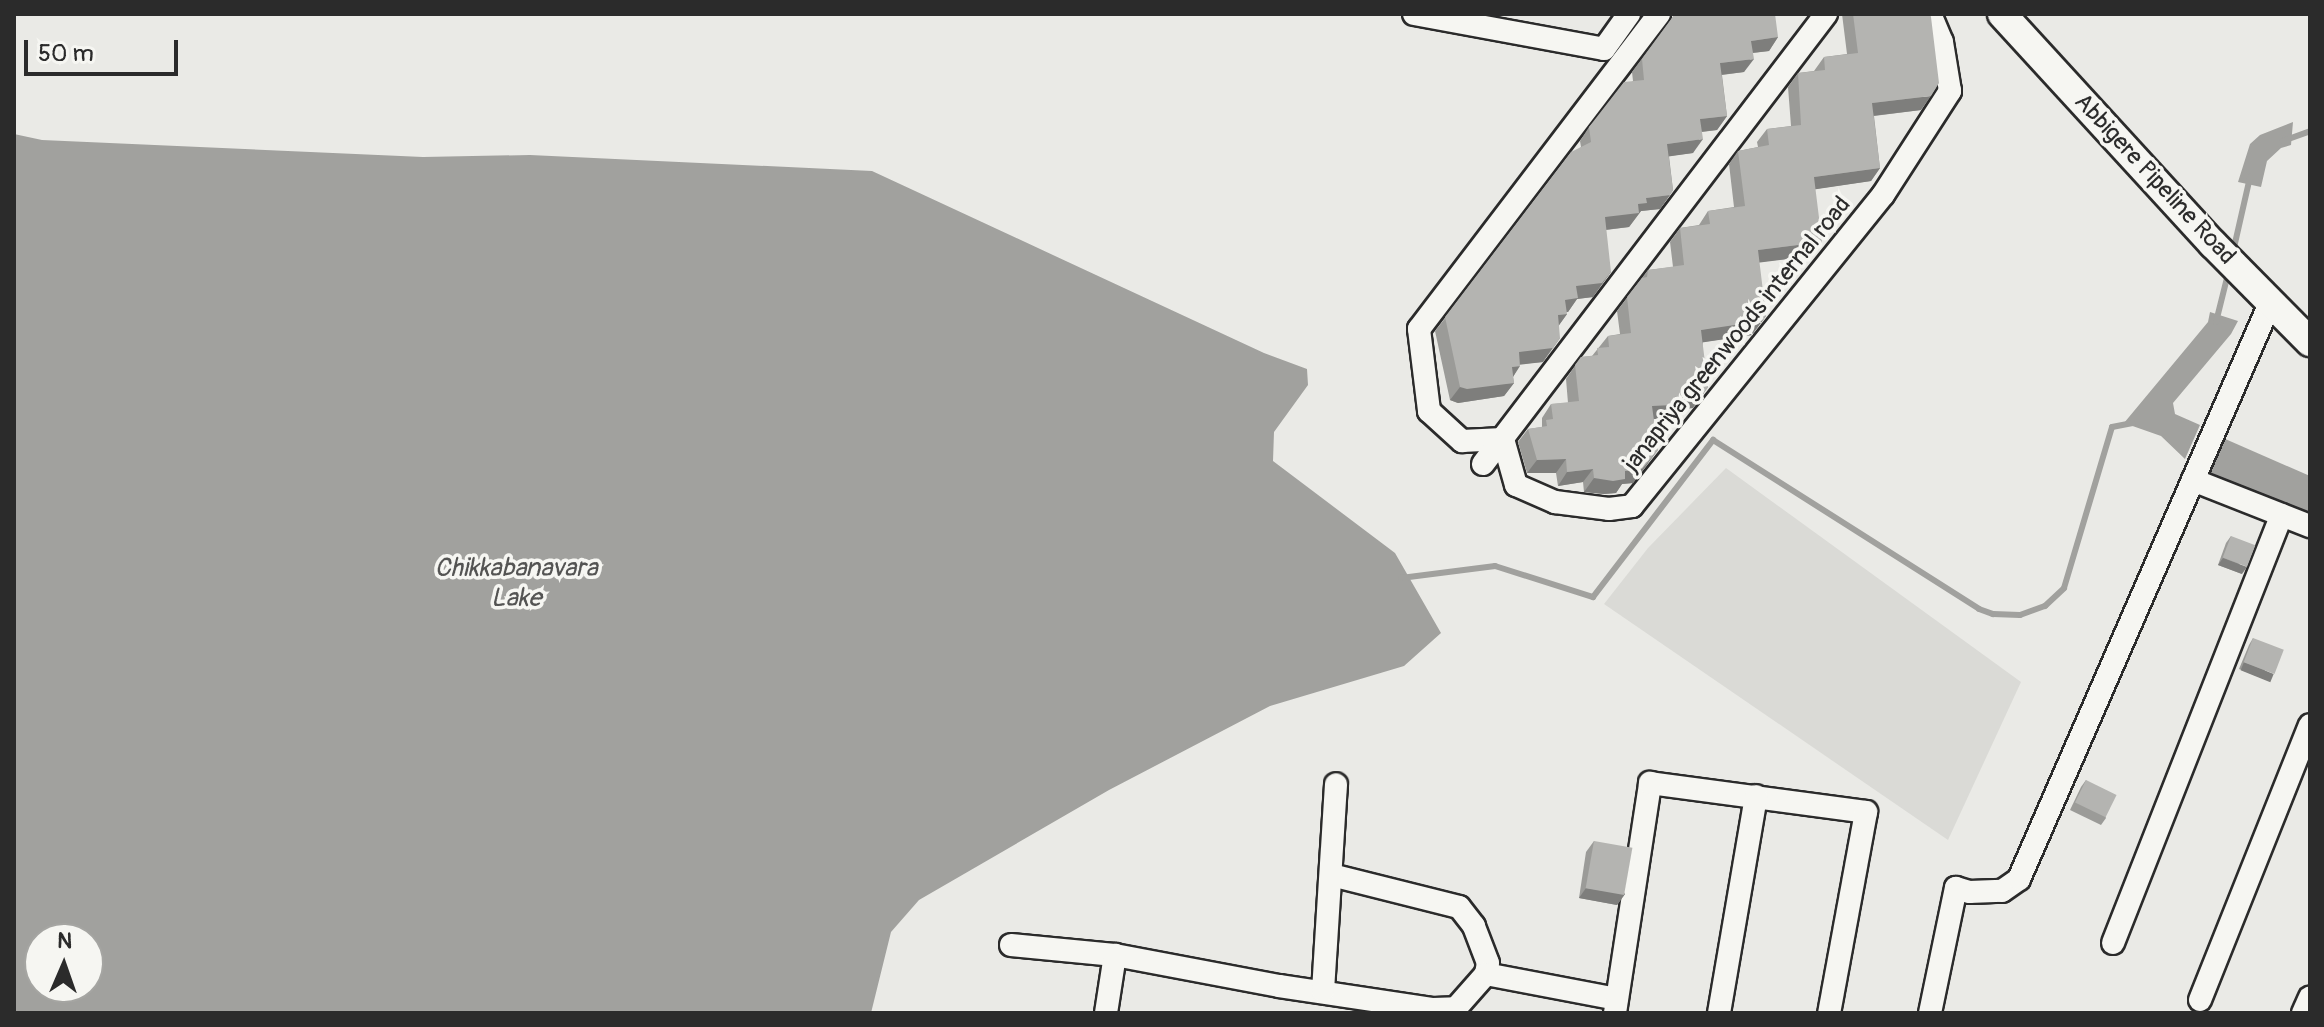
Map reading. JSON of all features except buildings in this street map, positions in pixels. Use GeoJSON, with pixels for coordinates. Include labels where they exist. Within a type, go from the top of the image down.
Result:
{"type":"FeatureCollection","features":[{"type":"Feature","properties":{"kind":"main road","name":"Abbigere Pipeline Road"},"geometry":{"type":"LineString","coordinates":[[2002,14],[2310,342]]}},
{"type":"Feature","properties":{"kind":"street"},"geometry":{"type":"LineString","coordinates":[[1414,14],[1604,49],[1629,14]]}},
{"type":"Feature","properties":{"kind":"street"},"geometry":{"type":"LineString","coordinates":[[1503,439],[1462,441],[1429,411],[1419,329],[1659,14]]}},
{"type":"Feature","properties":{"kind":"street"},"geometry":{"type":"LineString","coordinates":[[1483,464],[1826,14]]}},
{"type":"Feature","properties":{"kind":"street","name":"janapriya greenwoods internal road"},"geometry":{"type":"LineString","coordinates":[[1503,439],[1516,485],[1555,502],[1609,509],[1632,506],[1883,195],[1950,91],[1942,42],[1930,14]]}},
{"type":"Feature","properties":{"kind":"street"},"geometry":{"type":"LineString","coordinates":[[1930,1013],[1956,888],[1969,892],[2002,891],[2019,879],[2271,301]]}},
{"type":"Feature","properties":{"kind":"street"},"geometry":{"type":"LineString","coordinates":[[2193,480],[2310,526]]}},
{"type":"Feature","properties":{"kind":"street"},"geometry":{"type":"LineString","coordinates":[[2113,943],[2282,515]]}},
{"type":"Feature","properties":{"kind":"street"},"geometry":{"type":"LineString","coordinates":[[2200,1000],[2310,725]]}},
{"type":"Feature","properties":{"kind":"street"},"geometry":{"type":"LineString","coordinates":[[1486,974],[1616,1006],[1650,783],[1866,812],[1829,1013]]}},
{"type":"Feature","properties":{"kind":"street"},"geometry":{"type":"LineString","coordinates":[[1323,991],[1336,784]]}},
{"type":"Feature","properties":{"kind":"street"},"geometry":{"type":"LineString","coordinates":[[1719,1013],[1756,796]]}},
{"type":"Feature","properties":{"kind":"street"},"geometry":{"type":"LineString","coordinates":[[1011,945],[1115,955],[1279,986],[1433,1009],[1456,1008],[1486,974],[1488,963],[1474,926],[1459,907],[1332,875]]}},
{"type":"Feature","properties":{"kind":"street"},"geometry":{"type":"LineString","coordinates":[[1106,1013],[1115,955]]}},
{"type":"Feature","properties":{"kind":"street"},"geometry":{"type":"LineString","coordinates":[[2303,1013],[2310,997]]}},
{"type":"Feature","properties":{"kind":"shaded area"},"geometry":{"type":"Polygon","coordinates":[[[1726,468],[2021,682],[1948,840],[1604,604],[1648,548],[1726,468]]]}},
{"type":"Feature","properties":{"kind":"water"},"geometry":{"type":"Polygon","coordinates":[[[2293,122],[2291,145],[2281,148],[2267,161],[2261,187],[2238,182],[2250,144],[2260,135],[2293,122]]]}},
{"type":"Feature","properties":{"kind":"water","name":"Chikkabanavara Lake"},"geometry":{"type":"Polygon","coordinates":[[[14,134],[42,140],[423,157],[530,155],[872,171],[1264,353],[1307,369],[1308,385],[1274,432],[1273,461],[1395,553],[1441,633],[1404,666],[1270,706],[1109,790],[919,900],[891,932],[871,1013],[14,1013],[14,134]]]}},
{"type":"Feature","properties":{"kind":"water"},"geometry":{"type":"Polygon","coordinates":[[[2210,312],[2238,321],[2231,334],[2173,403],[2175,414],[2200,425],[2185,459],[2161,436],[2124,423],[2208,322],[2210,312]]]}},
{"type":"Feature","properties":{"kind":"water"},"geometry":{"type":"Polygon","coordinates":[[[2223,438],[2310,476],[2310,517],[2209,472],[2223,438]]]}},
{"type":"Feature","properties":{"kind":"waterway"},"geometry":{"type":"LineString","coordinates":[[2283,141],[2310,131]]}},
{"type":"Feature","properties":{"kind":"waterway"},"geometry":{"type":"LineString","coordinates":[[2233,252],[2250,177]]}},
{"type":"Feature","properties":{"kind":"waterway"},"geometry":{"type":"LineString","coordinates":[[2216,322],[2229,270]]}},
{"type":"Feature","properties":{"kind":"waterway"},"geometry":{"type":"LineString","coordinates":[[1401,578],[1495,566],[1593,597],[1713,440],[1979,609],[1993,614],[2020,615],[2045,606],[2064,588],[2112,427],[2133,423]]}}]}
